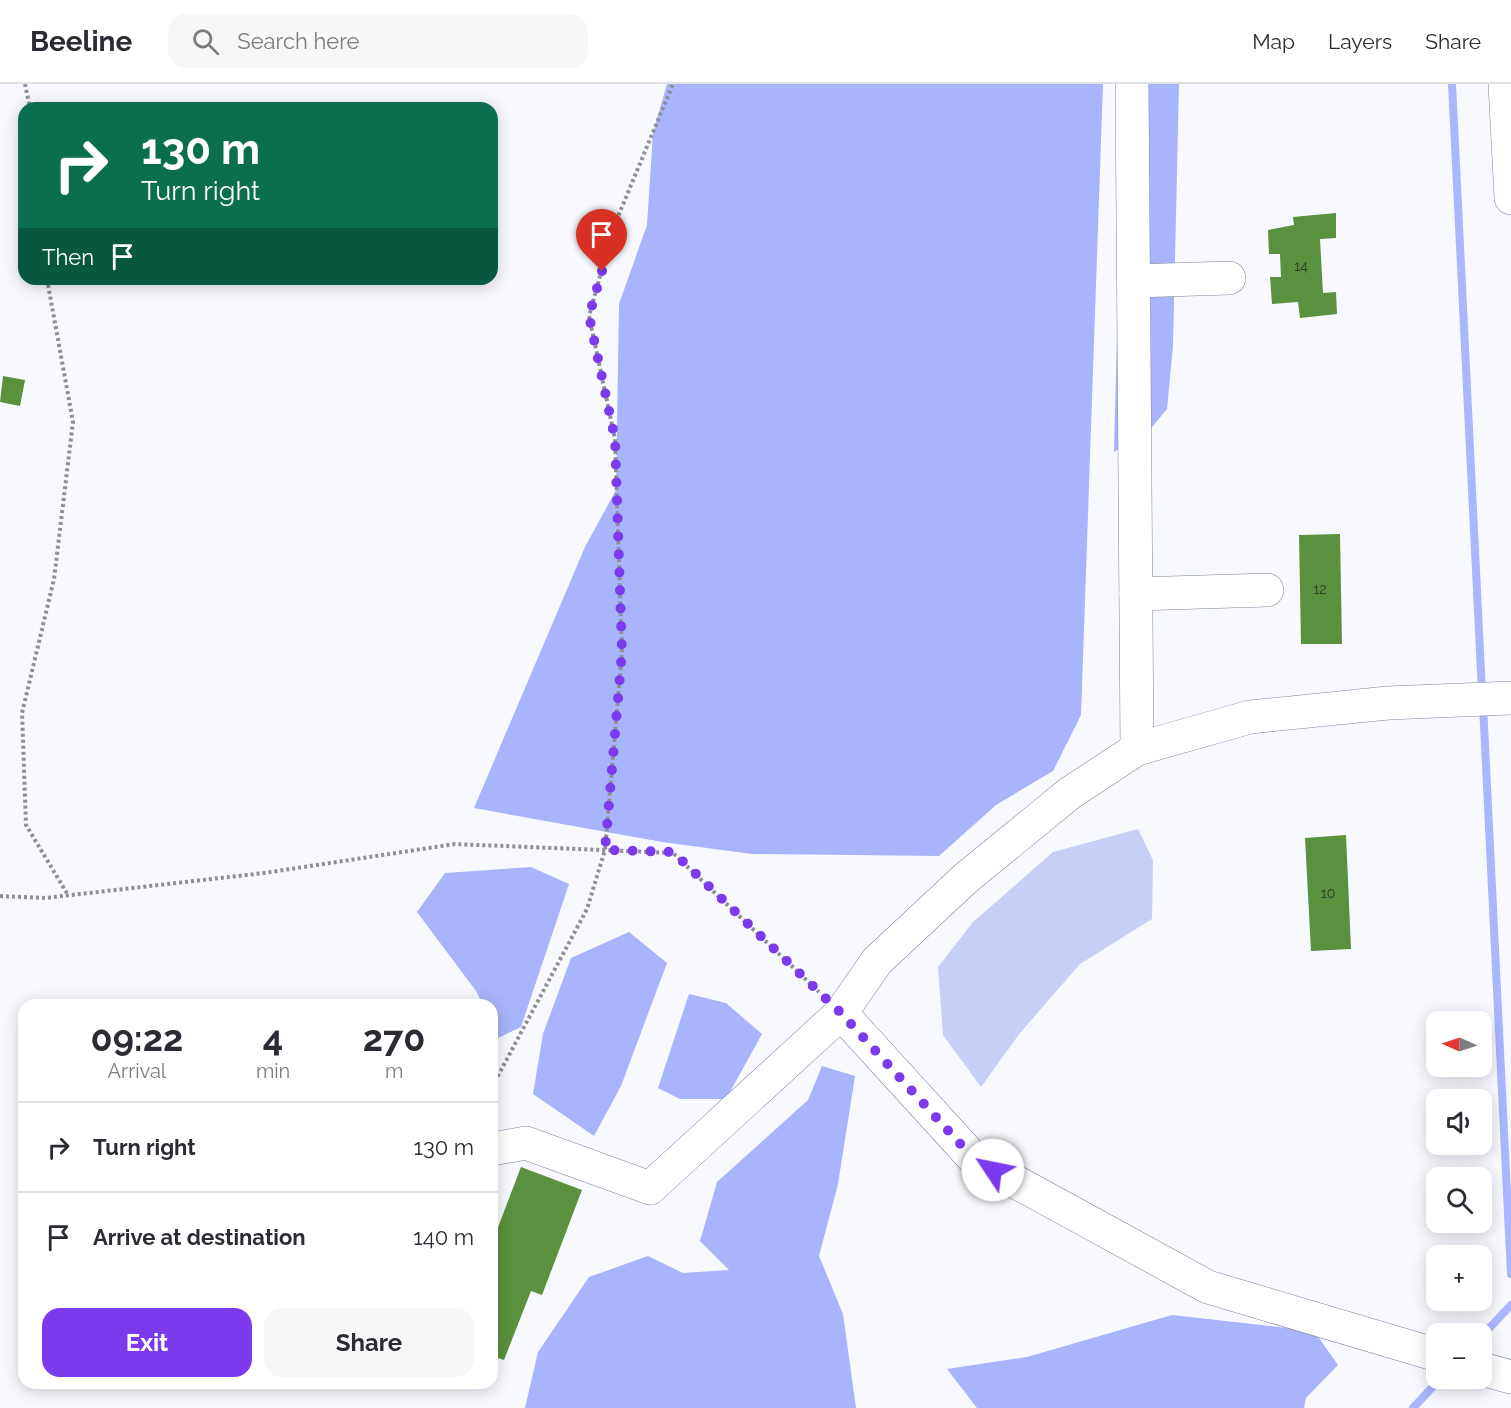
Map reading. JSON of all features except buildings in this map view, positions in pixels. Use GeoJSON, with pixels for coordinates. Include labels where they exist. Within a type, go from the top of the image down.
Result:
{"type":"FeatureCollection","features":[{"type":"Feature","properties":{"kind":"street"},"geometry":{"type":"LineString","coordinates":[[1132,84],[1137,749]]}},
{"type":"Feature","properties":{"kind":"street"},"geometry":{"type":"LineString","coordinates":[[1505,84],[1511,198]]}},
{"type":"Feature","properties":{"kind":"street"},"geometry":{"type":"LineString","coordinates":[[1134,280],[1229,278]]}},
{"type":"Feature","properties":{"kind":"street"},"geometry":{"type":"LineString","coordinates":[[1136,594],[1267,590]]}},
{"type":"Feature","properties":{"kind":"street"},"geometry":{"type":"LineString","coordinates":[[498,1148],[526,1143],[650,1188],[841,1013],[878,961],[966,878],[1070,793],[1137,749],[1250,717],[1389,703],[1510,698]]}},
{"type":"Feature","properties":{"kind":"street"},"geometry":{"type":"LineString","coordinates":[[841,1013],[974,1159],[1208,1287],[1426,1352]]}},
{"type":"Feature","properties":{"kind":"street"},"geometry":{"type":"LineString","coordinates":[[1492,1372],[1511,1377]]}},
{"type":"Feature","properties":{"kind":"path"},"geometry":{"type":"LineString","coordinates":[[25,84],[29,102]]}},
{"type":"Feature","properties":{"kind":"path"},"geometry":{"type":"LineString","coordinates":[[498,1076],[587,909],[605,850],[622,640],[615,439],[589,316],[614,226],[673,84]]}},
{"type":"Feature","properties":{"kind":"path"},"geometry":{"type":"LineString","coordinates":[[48,285],[73,423],[54,579],[22,713],[22,735],[26,825],[68,895]]}},
{"type":"Feature","properties":{"kind":"path"},"geometry":{"type":"LineString","coordinates":[[0,896],[45,898],[264,873],[455,843],[673,852],[841,1013]]}},
{"type":"Feature","properties":{"kind":"shaded area"},"geometry":{"type":"Polygon","coordinates":[[[667,84],[1103,84],[1081,715],[1053,771],[996,805],[939,856],[752,854],[662,842],[474,808],[585,547],[616,490],[619,304],[647,225],[653,133],[667,84]]]}},
{"type":"Feature","properties":{"kind":"shaded area"},"geometry":{"type":"Polygon","coordinates":[[[1123,84],[1179,84],[1173,346],[1167,409],[1148,432],[1114,452],[1123,84]]]}},
{"type":"Feature","properties":{"kind":"shaded area"},"geometry":{"type":"Polygon","coordinates":[[[1138,829],[1153,860],[1152,919],[1080,964],[1020,1033],[981,1087],[943,1035],[938,967],[973,922],[1053,852],[1138,829]]]}},
{"type":"Feature","properties":{"kind":"shaded area"},"geometry":{"type":"Polygon","coordinates":[[[531,867],[569,884],[521,1027],[498,1038],[498,999],[480,999],[417,912],[445,873],[531,867]]]}},
{"type":"Feature","properties":{"kind":"shaded area"},"geometry":{"type":"Polygon","coordinates":[[[629,932],[667,963],[621,1086],[594,1136],[533,1094],[543,1034],[571,958],[629,932]]]}},
{"type":"Feature","properties":{"kind":"shaded area"},"geometry":{"type":"Polygon","coordinates":[[[689,994],[726,1003],[762,1034],[726,1099],[680,1099],[658,1088],[689,994]]]}},
{"type":"Feature","properties":{"kind":"shaded area"},"geometry":{"type":"Polygon","coordinates":[[[822,1066],[855,1076],[838,1184],[819,1256],[843,1314],[856,1408],[525,1408],[538,1352],[589,1277],[648,1256],[683,1273],[729,1270],[700,1241],[717,1182],[808,1100],[822,1066]]]}},
{"type":"Feature","properties":{"kind":"shaded area"},"geometry":{"type":"Polygon","coordinates":[[[1172,1315],[1314,1331],[1338,1365],[1306,1398],[1304,1408],[977,1408],[947,1369],[1027,1357],[1172,1315]]]}},
{"type":"Feature","properties":{"kind":"waterway"},"geometry":{"type":"LineString","coordinates":[[1452,84],[1482,692]]}},
{"type":"Feature","properties":{"kind":"waterway"},"geometry":{"type":"LineString","coordinates":[[1483,705],[1511,1274]]}},
{"type":"Feature","properties":{"kind":"waterway"},"geometry":{"type":"LineString","coordinates":[[1492,1325],[1511,1305]]}},
{"type":"Feature","properties":{"kind":"waterway"},"geometry":{"type":"LineString","coordinates":[[1413,1408],[1431,1389]]}},
{"type":"Feature","properties":{"kind":"route"},"geometry":{"type":"LineString","coordinates":[[602,271],[589,316],[615,439],[622,652],[605,850],[673,852],[841,1013],[974,1159],[993,1170]]}}]}
